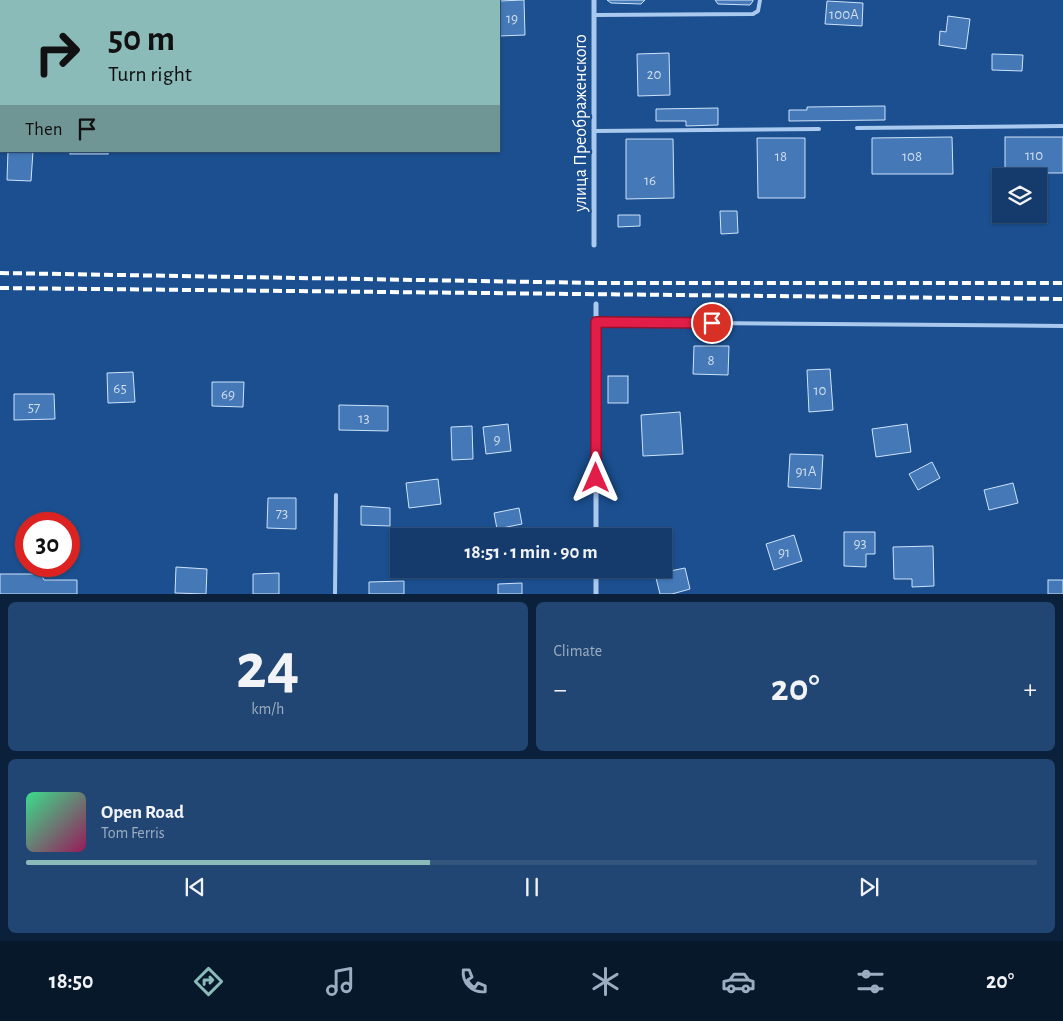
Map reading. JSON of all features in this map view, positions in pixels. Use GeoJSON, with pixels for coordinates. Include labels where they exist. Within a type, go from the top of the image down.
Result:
{"type":"FeatureCollection","features":[{"type":"Feature","properties":{"kind":"street","name":"улица Преображенского"},"geometry":{"type":"LineString","coordinates":[[594,0],[594,246]]}},
{"type":"Feature","properties":{"kind":"street"},"geometry":{"type":"LineString","coordinates":[[596,304],[596,528]]}},
{"type":"Feature","properties":{"kind":"street"},"geometry":{"type":"LineString","coordinates":[[596,578],[596,594]]}},
{"type":"Feature","properties":{"kind":"lane"},"geometry":{"type":"LineString","coordinates":[[594,15],[753,14],[758,11],[760,0]]}},
{"type":"Feature","properties":{"kind":"lane"},"geometry":{"type":"LineString","coordinates":[[857,128],[1063,126]]}},
{"type":"Feature","properties":{"kind":"lane"},"geometry":{"type":"LineString","coordinates":[[594,131],[819,129]]}},
{"type":"Feature","properties":{"kind":"lane"},"geometry":{"type":"LineString","coordinates":[[596,322],[1063,326]]}},
{"type":"Feature","properties":{"kind":"lane"},"geometry":{"type":"LineString","coordinates":[[335,594],[336,495]]}},
{"type":"Feature","properties":{"kind":"building"},"geometry":{"type":"Polygon","coordinates":[[[524,0],[525,35],[500,36],[500,1],[524,0]]]}},
{"type":"Feature","properties":{"kind":"building"},"geometry":{"type":"Polygon","coordinates":[[[607,0],[645,0],[641,4],[611,3],[607,0]]]}},
{"type":"Feature","properties":{"kind":"building"},"geometry":{"type":"Polygon","coordinates":[[[715,0],[753,1],[750,5],[718,4],[715,0]]]}},
{"type":"Feature","properties":{"kind":"building"},"geometry":{"type":"Polygon","coordinates":[[[827,1],[863,3],[862,26],[825,24],[827,1]]]}},
{"type":"Feature","properties":{"kind":"building"},"geometry":{"type":"Polygon","coordinates":[[[948,16],[970,19],[966,49],[939,45],[940,31],[946,32],[948,16]]]}},
{"type":"Feature","properties":{"kind":"building"},"geometry":{"type":"Polygon","coordinates":[[[669,53],[670,95],[638,96],[637,54],[669,53]]]}},
{"type":"Feature","properties":{"kind":"building"},"geometry":{"type":"Polygon","coordinates":[[[992,54],[1023,55],[1022,71],[992,70],[992,54]]]}},
{"type":"Feature","properties":{"kind":"building"},"geometry":{"type":"Polygon","coordinates":[[[885,106],[885,120],[789,121],[789,110],[807,110],[807,107],[885,106]]]}},
{"type":"Feature","properties":{"kind":"building"},"geometry":{"type":"Polygon","coordinates":[[[718,108],[718,125],[686,126],[686,121],[656,121],[656,109],[718,108]]]}},
{"type":"Feature","properties":{"kind":"building"},"geometry":{"type":"Polygon","coordinates":[[[952,137],[953,174],[872,174],[872,138],[952,137]]]}},
{"type":"Feature","properties":{"kind":"building"},"geometry":{"type":"Polygon","coordinates":[[[1005,137],[1063,137],[1063,173],[1047,173],[1047,168],[1005,168],[1005,137]]]}},
{"type":"Feature","properties":{"kind":"building"},"geometry":{"type":"Polygon","coordinates":[[[757,138],[805,138],[805,198],[758,198],[757,138]]]}},
{"type":"Feature","properties":{"kind":"building"},"geometry":{"type":"Polygon","coordinates":[[[626,139],[673,139],[674,198],[626,199],[626,139]]]}},
{"type":"Feature","properties":{"kind":"building"},"geometry":{"type":"Polygon","coordinates":[[[8,152],[33,152],[31,181],[7,180],[8,152]]]}},
{"type":"Feature","properties":{"kind":"building"},"geometry":{"type":"Polygon","coordinates":[[[70,152],[108,152],[108,154],[70,154],[70,152]]]}},
{"type":"Feature","properties":{"kind":"building"},"geometry":{"type":"Polygon","coordinates":[[[720,211],[737,211],[738,233],[721,234],[720,211]]]}},
{"type":"Feature","properties":{"kind":"building"},"geometry":{"type":"Polygon","coordinates":[[[618,215],[640,215],[640,226],[618,227],[618,215]]]}},
{"type":"Feature","properties":{"kind":"building"},"geometry":{"type":"Polygon","coordinates":[[[694,346],[729,346],[728,375],[693,374],[694,346]]]}},
{"type":"Feature","properties":{"kind":"building"},"geometry":{"type":"Polygon","coordinates":[[[830,369],[833,410],[809,412],[807,370],[830,369]]]}},
{"type":"Feature","properties":{"kind":"building"},"geometry":{"type":"Polygon","coordinates":[[[133,372],[135,402],[108,403],[107,373],[133,372]]]}},
{"type":"Feature","properties":{"kind":"building"},"geometry":{"type":"Polygon","coordinates":[[[608,376],[628,376],[628,403],[608,403],[608,376]]]}},
{"type":"Feature","properties":{"kind":"building"},"geometry":{"type":"Polygon","coordinates":[[[212,382],[244,382],[243,407],[212,406],[212,382]]]}},
{"type":"Feature","properties":{"kind":"building"},"geometry":{"type":"Polygon","coordinates":[[[14,394],[54,394],[55,419],[14,420],[14,394]]]}},
{"type":"Feature","properties":{"kind":"building"},"geometry":{"type":"Polygon","coordinates":[[[339,405],[388,406],[388,431],[339,430],[339,405]]]}},
{"type":"Feature","properties":{"kind":"building"},"geometry":{"type":"Polygon","coordinates":[[[680,412],[683,454],[643,456],[641,415],[680,412]]]}},
{"type":"Feature","properties":{"kind":"building"},"geometry":{"type":"Polygon","coordinates":[[[508,424],[511,451],[486,454],[483,427],[508,424]]]}},
{"type":"Feature","properties":{"kind":"building"},"geometry":{"type":"Polygon","coordinates":[[[907,424],[911,452],[876,457],[872,429],[907,424]]]}},
{"type":"Feature","properties":{"kind":"building"},"geometry":{"type":"Polygon","coordinates":[[[472,426],[473,459],[452,460],[451,427],[472,426]]]}},
{"type":"Feature","properties":{"kind":"building"},"geometry":{"type":"Polygon","coordinates":[[[790,454],[823,455],[821,489],[788,487],[790,454]]]}},
{"type":"Feature","properties":{"kind":"building"},"geometry":{"type":"Polygon","coordinates":[[[932,462],[940,478],[918,490],[909,474],[932,462]]]}},
{"type":"Feature","properties":{"kind":"building"},"geometry":{"type":"Polygon","coordinates":[[[438,479],[441,504],[409,508],[406,483],[438,479]]]}},
{"type":"Feature","properties":{"kind":"building"},"geometry":{"type":"Polygon","coordinates":[[[1013,483],[1018,503],[989,510],[984,490],[1013,483]]]}},
{"type":"Feature","properties":{"kind":"building"},"geometry":{"type":"Polygon","coordinates":[[[268,498],[296,498],[296,529],[267,528],[268,498]]]}},
{"type":"Feature","properties":{"kind":"building"},"geometry":{"type":"Polygon","coordinates":[[[361,506],[390,508],[390,526],[361,525],[361,506]]]}},
{"type":"Feature","properties":{"kind":"building"},"geometry":{"type":"Polygon","coordinates":[[[519,508],[522,524],[497,528],[494,513],[519,508]]]}},
{"type":"Feature","properties":{"kind":"building"},"geometry":{"type":"Polygon","coordinates":[[[844,532],[875,532],[875,554],[866,554],[866,567],[844,566],[844,532]]]}},
{"type":"Feature","properties":{"kind":"building"},"geometry":{"type":"Polygon","coordinates":[[[794,535],[802,561],[774,570],[766,544],[794,535]]]}},
{"type":"Feature","properties":{"kind":"building"},"geometry":{"type":"Polygon","coordinates":[[[933,546],[934,586],[912,587],[912,579],[894,579],[893,547],[933,546]]]}},
{"type":"Feature","properties":{"kind":"building"},"geometry":{"type":"Polygon","coordinates":[[[176,567],[207,569],[206,594],[175,593],[176,567]]]}},
{"type":"Feature","properties":{"kind":"building"},"geometry":{"type":"Polygon","coordinates":[[[685,568],[690,589],[672,594],[660,594],[656,578],[672,578],[672,571],[685,568]]]}},
{"type":"Feature","properties":{"kind":"building"},"geometry":{"type":"Polygon","coordinates":[[[279,573],[279,594],[253,594],[253,574],[279,573]]]}},
{"type":"Feature","properties":{"kind":"building"},"geometry":{"type":"Polygon","coordinates":[[[0,574],[15,574],[15,577],[42,577],[44,580],[77,580],[77,594],[0,594],[0,574]]]}},
{"type":"Feature","properties":{"kind":"building"},"geometry":{"type":"Polygon","coordinates":[[[1048,580],[1063,580],[1063,594],[1048,594],[1048,580]]]}},
{"type":"Feature","properties":{"kind":"building"},"geometry":{"type":"Polygon","coordinates":[[[404,581],[404,594],[369,594],[369,582],[404,581]]]}},
{"type":"Feature","properties":{"kind":"building"},"geometry":{"type":"Polygon","coordinates":[[[522,583],[522,594],[498,594],[498,584],[522,583]]]}},
{"type":"Feature","properties":{"kind":"railway"},"geometry":{"type":"LineString","coordinates":[[0,273],[598,283],[1063,283]]}},
{"type":"Feature","properties":{"kind":"railway"},"geometry":{"type":"LineString","coordinates":[[0,288],[1063,299]]}},
{"type":"Feature","properties":{"kind":"route"},"geometry":{"type":"LineString","coordinates":[[596,478],[596,322],[712,323]]}}]}
